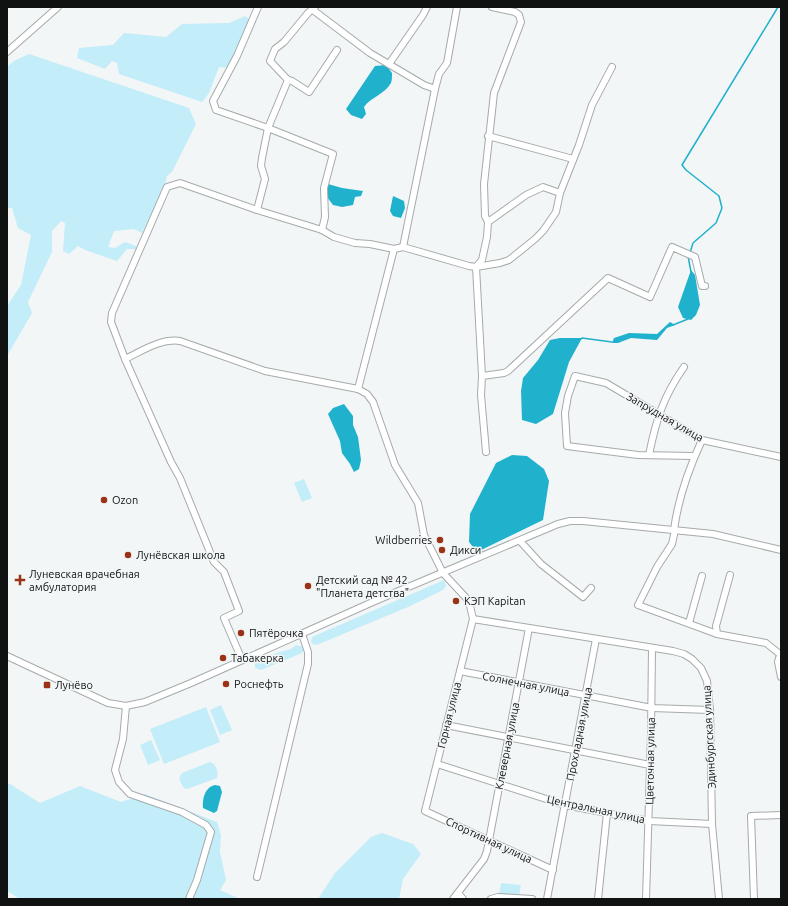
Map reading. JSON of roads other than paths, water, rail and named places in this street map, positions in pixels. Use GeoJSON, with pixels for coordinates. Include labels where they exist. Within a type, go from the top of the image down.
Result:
{"type":"FeatureCollection","features":[{"type":"Feature","properties":{"kind":"street"},"geometry":{"type":"LineString","coordinates":[[7,52],[58,7]]}},
{"type":"Feature","properties":{"kind":"street"},"geometry":{"type":"LineString","coordinates":[[258,7],[237,56],[213,101],[216,110],[268,128],[333,154],[324,188],[325,217],[322,230]]}},
{"type":"Feature","properties":{"kind":"street"},"geometry":{"type":"LineString","coordinates":[[389,64],[427,7]]}},
{"type":"Feature","properties":{"kind":"street"},"geometry":{"type":"LineString","coordinates":[[403,247],[435,89],[439,74],[447,63],[457,7]]}},
{"type":"Feature","properties":{"kind":"street"},"geometry":{"type":"LineString","coordinates":[[486,452],[481,395],[482,376],[476,267],[482,260],[487,237],[488,222],[485,216],[484,184],[488,136],[494,93],[521,22],[519,15],[515,12],[492,7]]}},
{"type":"Feature","properties":{"kind":"street"},"geometry":{"type":"LineString","coordinates":[[337,50],[309,92],[288,80],[270,61],[275,50],[314,8],[370,53],[424,85],[435,89]]}},
{"type":"Feature","properties":{"kind":"street"},"geometry":{"type":"LineString","coordinates":[[242,660],[224,618],[239,611],[235,599],[224,572],[214,562],[180,478],[171,462],[125,359],[111,322],[112,313],[167,187],[180,183],[257,210],[322,230],[334,237],[355,243],[370,244],[394,249],[403,247],[476,267],[500,263],[509,260],[521,251],[542,231],[556,212],[560,193],[592,105],[612,67]]}},
{"type":"Feature","properties":{"kind":"street"},"geometry":{"type":"LineString","coordinates":[[257,210],[265,179],[261,166],[268,128],[288,80]]}},
{"type":"Feature","properties":{"kind":"street"},"geometry":{"type":"LineString","coordinates":[[488,136],[573,159]]}},
{"type":"Feature","properties":{"kind":"street"},"geometry":{"type":"LineString","coordinates":[[488,222],[526,195],[543,186],[560,193]]}},
{"type":"Feature","properties":{"kind":"street"},"geometry":{"type":"LineString","coordinates":[[482,376],[504,373],[508,371],[608,278],[650,297],[672,247],[695,257],[702,286],[705,286]]}},
{"type":"Feature","properties":{"kind":"street"},"geometry":{"type":"LineString","coordinates":[[358,389],[394,249]]}},
{"type":"Feature","properties":{"kind":"street"},"geometry":{"type":"LineString","coordinates":[[125,359],[162,342],[172,340],[180,341],[265,371],[358,389],[367,394],[374,402],[395,465],[404,477],[418,503],[424,535],[443,573],[469,601],[473,619]]}},
{"type":"Feature","properties":{"kind":"street"},"geometry":{"type":"LineString","coordinates":[[684,367],[668,392],[658,413],[649,455],[694,456]]}},
{"type":"Feature","properties":{"kind":"street","name":"Запрудная улица"},"geometry":{"type":"LineString","coordinates":[[649,455],[567,446],[565,413],[568,396],[575,376],[606,383],[702,440],[781,457]]}},
{"type":"Feature","properties":{"kind":"street"},"geometry":{"type":"LineString","coordinates":[[702,440],[694,456],[677,508],[672,544],[657,567],[638,605],[717,634],[766,643],[781,656],[778,662],[781,677]]}},
{"type":"Feature","properties":{"kind":"street"},"geometry":{"type":"LineString","coordinates":[[7,656],[108,703],[126,706],[145,702],[191,684],[375,601],[558,524],[570,521],[713,534],[781,550]]}},
{"type":"Feature","properties":{"kind":"street"},"geometry":{"type":"LineString","coordinates":[[520,541],[541,564],[583,597],[591,588]]}},
{"type":"Feature","properties":{"kind":"street"},"geometry":{"type":"LineString","coordinates":[[717,634],[716,626],[730,575]]}},
{"type":"Feature","properties":{"kind":"street"},"geometry":{"type":"LineString","coordinates":[[689,623],[702,576]]}},
{"type":"Feature","properties":{"kind":"street","name":"Эдинбургская улица"},"geometry":{"type":"LineString","coordinates":[[473,619],[673,651],[684,654],[692,659],[701,668],[707,681],[710,710],[712,824],[718,899]]}},
{"type":"Feature","properties":{"kind":"street","name":"Горная улица"},"geometry":{"type":"LineString","coordinates":[[425,811],[473,619]]}},
{"type":"Feature","properties":{"kind":"street","name":"Клеверная улица"},"geometry":{"type":"LineString","coordinates":[[452,899],[484,859],[487,851],[529,628]]}},
{"type":"Feature","properties":{"kind":"street"},"geometry":{"type":"LineString","coordinates":[[257,877],[308,664],[308,652],[302,634]]}},
{"type":"Feature","properties":{"kind":"street","name":"Прохладная улица"},"geometry":{"type":"LineString","coordinates":[[547,899],[596,639]]}},
{"type":"Feature","properties":{"kind":"street","name":"Цветочная улица"},"geometry":{"type":"LineString","coordinates":[[646,899],[652,708],[652,648]]}},
{"type":"Feature","properties":{"kind":"street","name":"Солнечная улица"},"geometry":{"type":"LineString","coordinates":[[460,671],[652,708],[710,710]]}},
{"type":"Feature","properties":{"kind":"street"},"geometry":{"type":"LineString","coordinates":[[126,706],[123,739],[115,770],[119,782],[130,794],[182,812],[206,825],[211,832],[197,880],[189,899]]}},
{"type":"Feature","properties":{"kind":"street"},"geometry":{"type":"LineString","coordinates":[[446,725],[650,765]]}},
{"type":"Feature","properties":{"kind":"street","name":"Центральная улица"},"geometry":{"type":"LineString","coordinates":[[437,764],[565,805],[649,821],[712,824]]}},
{"type":"Feature","properties":{"kind":"street","name":"Спортивная улица"},"geometry":{"type":"LineString","coordinates":[[425,811],[553,870]]}},
{"type":"Feature","properties":{"kind":"street"},"geometry":{"type":"LineString","coordinates":[[598,899],[608,813]]}},
{"type":"Feature","properties":{"kind":"street"},"geometry":{"type":"LineString","coordinates":[[754,899],[751,816],[781,815]]}},
{"type":"Feature","properties":{"kind":"street"},"geometry":{"type":"LineString","coordinates":[[458,892],[463,899]]}},
{"type":"Feature","properties":{"kind":"street"},"geometry":{"type":"LineString","coordinates":[[491,899],[498,897],[532,899]]}},
{"type":"Feature","properties":{"kind":"water"},"geometry":{"type":"Polygon","coordinates":[[[386,65],[392,73],[391,82],[388,87],[364,107],[366,114],[362,119],[351,115],[346,109],[375,66],[386,65]]]}},
{"type":"Feature","properties":{"kind":"water"},"geometry":{"type":"Polygon","coordinates":[[[328,184],[363,191],[361,196],[355,197],[353,205],[342,207],[333,205],[327,197],[328,184]]]}},
{"type":"Feature","properties":{"kind":"water"},"geometry":{"type":"Polygon","coordinates":[[[393,196],[404,201],[405,208],[401,218],[393,216],[390,211],[393,196]]]}},
{"type":"Feature","properties":{"kind":"water"},"geometry":{"type":"Polygon","coordinates":[[[691,270],[695,275],[700,305],[696,315],[691,320],[683,318],[678,307],[691,270]]]}},
{"type":"Feature","properties":{"kind":"water"},"geometry":{"type":"Polygon","coordinates":[[[670,322],[675,325],[667,328],[657,340],[631,338],[618,343],[612,343],[614,338],[629,333],[657,334],[670,322]]]}},
{"type":"Feature","properties":{"kind":"water"},"geometry":{"type":"Polygon","coordinates":[[[560,338],[582,338],[569,362],[553,414],[536,424],[522,420],[521,391],[523,378],[538,360],[550,340],[560,338]]]}},
{"type":"Feature","properties":{"kind":"water"},"geometry":{"type":"Polygon","coordinates":[[[344,404],[353,416],[353,425],[358,437],[361,460],[359,469],[354,472],[342,453],[340,441],[328,414],[333,408],[344,404]]]}},
{"type":"Feature","properties":{"kind":"water"},"geometry":{"type":"Polygon","coordinates":[[[512,455],[527,456],[544,469],[549,481],[543,520],[477,552],[469,542],[470,514],[496,463],[512,455]]]}},
{"type":"Feature","properties":{"kind":"water"},"geometry":{"type":"Polygon","coordinates":[[[215,785],[220,786],[222,792],[217,811],[214,813],[203,808],[203,805],[205,794],[209,788],[215,785]]]}},
{"type":"Feature","properties":{"kind":"waterway"},"geometry":{"type":"LineString","coordinates":[[690,253],[693,243],[716,223],[722,208],[719,196],[686,170],[682,165],[778,7]]}},
{"type":"Feature","properties":{"kind":"waterway"},"geometry":{"type":"LineString","coordinates":[[688,256],[691,272]]}},
{"type":"Feature","properties":{"kind":"waterway"},"geometry":{"type":"LineString","coordinates":[[673,325],[688,319],[688,317]]}},
{"type":"Feature","properties":{"kind":"waterway"},"geometry":{"type":"LineString","coordinates":[[581,339],[612,342]]}},
{"type":"Feature","properties":{"kind":"place","name":"Ozon"},"geometry":{"type":"Point","coordinates":[104,500]}},
{"type":"Feature","properties":{"kind":"place","name":"Wildberries"},"geometry":{"type":"Point","coordinates":[440,540]}},
{"type":"Feature","properties":{"kind":"place","name":"Дикси"},"geometry":{"type":"Point","coordinates":[442,550]}},
{"type":"Feature","properties":{"kind":"place","name":"Лунёвская школа"},"geometry":{"type":"Point","coordinates":[128,555]}},
{"type":"Feature","properties":{"kind":"place","name":"Луневская врачебная амбулатория"},"geometry":{"type":"Point","coordinates":[20,580]}},
{"type":"Feature","properties":{"kind":"place","name":"Детский сад № 42 \"Планета детства\""},"geometry":{"type":"Point","coordinates":[308,586]}},
{"type":"Feature","properties":{"kind":"place","name":"КЭП Kapitan"},"geometry":{"type":"Point","coordinates":[456,601]}},
{"type":"Feature","properties":{"kind":"place","name":"Пятёрочка"},"geometry":{"type":"Point","coordinates":[241,633]}},
{"type":"Feature","properties":{"kind":"place","name":"Табакерка"},"geometry":{"type":"Point","coordinates":[223,658]}},
{"type":"Feature","properties":{"kind":"place","name":"Роснефть"},"geometry":{"type":"Point","coordinates":[226,684]}},
{"type":"Feature","properties":{"kind":"place","name":"Лунёво"},"geometry":{"type":"Point","coordinates":[47,685]}}]}
